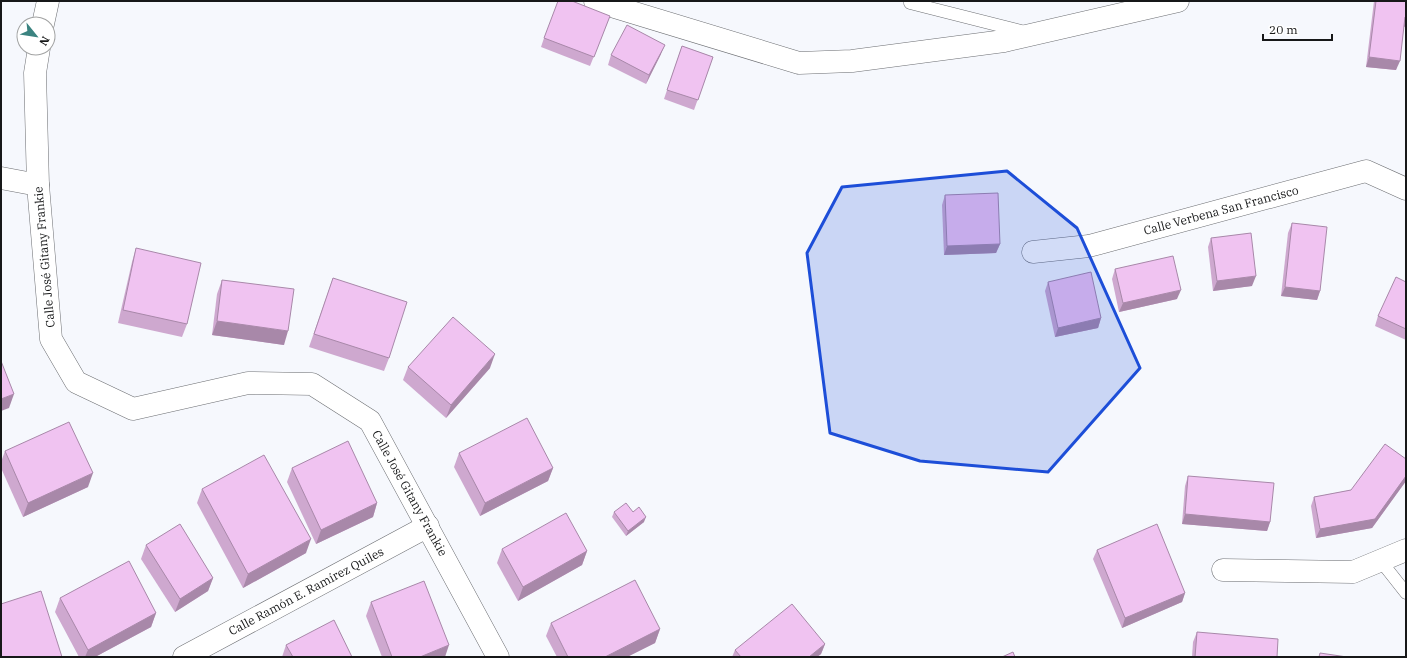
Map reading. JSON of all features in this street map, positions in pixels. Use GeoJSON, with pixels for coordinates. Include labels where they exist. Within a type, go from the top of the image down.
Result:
{"type":"FeatureCollection","features":[{"type":"Feature","properties":{"kind":"street"},"geometry":{"type":"LineString","coordinates":[[45,16],[48,1]]}},
{"type":"Feature","properties":{"kind":"street"},"geometry":{"type":"LineString","coordinates":[[595,1],[799,64],[852,61],[1004,41],[1178,1]]}},
{"type":"Feature","properties":{"kind":"street","name":"Calle José Gitany Frankie"},"geometry":{"type":"LineString","coordinates":[[38,56],[35,72],[38,185],[52,339],[76,382],[133,409],[248,383],[312,384],[370,421],[498,657]]}},
{"type":"Feature","properties":{"kind":"street","name":"Calle Verbena San Francisco"},"geometry":{"type":"LineString","coordinates":[[1032,252],[1090,246],[1366,171],[1406,189]]}},
{"type":"Feature","properties":{"kind":"street"},"geometry":{"type":"LineString","coordinates":[[1,178],[38,185]]}},
{"type":"Feature","properties":{"kind":"street","name":"Calle Ramón E. Ramírez Quiles"},"geometry":{"type":"LineString","coordinates":[[184,657],[428,526]]}},
{"type":"Feature","properties":{"kind":"street"},"geometry":{"type":"LineString","coordinates":[[1223,570],[1353,572],[1406,550]]}},
{"type":"Feature","properties":{"kind":"lane"},"geometry":{"type":"LineString","coordinates":[[910,3],[1034,34]]}},
{"type":"Feature","properties":{"kind":"lane"},"geometry":{"type":"LineString","coordinates":[[1380,560],[1406,594]]}},
{"type":"Feature","properties":{"kind":"highlighted area"},"geometry":{"type":"Polygon","coordinates":[[[1007,171],[1077,228],[1140,368],[1048,472],[920,461],[830,433],[807,253],[842,187],[1007,171]]]}},
{"type":"Feature","properties":{"kind":"building"},"geometry":{"type":"Polygon","coordinates":[[[558,1],[572,1],[610,16],[594,57],[544,38],[558,1]]]}},
{"type":"Feature","properties":{"kind":"building"},"geometry":{"type":"Polygon","coordinates":[[[1376,1],[1406,1],[1406,17],[1400,61],[1369,57],[1376,1]]]}},
{"type":"Feature","properties":{"kind":"building"},"geometry":{"type":"Polygon","coordinates":[[[627,25],[665,45],[649,75],[611,55],[627,25]]]}},
{"type":"Feature","properties":{"kind":"building"},"geometry":{"type":"Polygon","coordinates":[[[682,46],[713,57],[698,100],[667,90],[682,46]]]}},
{"type":"Feature","properties":{"kind":"building"},"geometry":{"type":"Polygon","coordinates":[[[998,193],[1000,244],[947,246],[945,195],[998,193]]]}},
{"type":"Feature","properties":{"kind":"building"},"geometry":{"type":"Polygon","coordinates":[[[1292,223],[1327,227],[1320,291],[1285,287],[1292,223]]]}},
{"type":"Feature","properties":{"kind":"building"},"geometry":{"type":"Polygon","coordinates":[[[1251,233],[1256,276],[1217,281],[1211,238],[1251,233]]]}},
{"type":"Feature","properties":{"kind":"building"},"geometry":{"type":"Polygon","coordinates":[[[136,248],[201,263],[187,324],[123,310],[136,248]]]}},
{"type":"Feature","properties":{"kind":"building"},"geometry":{"type":"Polygon","coordinates":[[[1173,256],[1181,290],[1123,303],[1115,269],[1173,256]]]}},
{"type":"Feature","properties":{"kind":"building"},"geometry":{"type":"Polygon","coordinates":[[[1091,272],[1101,318],[1058,328],[1048,282],[1091,272]]]}},
{"type":"Feature","properties":{"kind":"building"},"geometry":{"type":"Polygon","coordinates":[[[1396,277],[1406,282],[1406,329],[1378,316],[1396,277]]]}},
{"type":"Feature","properties":{"kind":"building"},"geometry":{"type":"Polygon","coordinates":[[[333,278],[407,302],[389,358],[314,334],[333,278]]]}},
{"type":"Feature","properties":{"kind":"building"},"geometry":{"type":"Polygon","coordinates":[[[222,280],[294,289],[288,331],[217,321],[222,280]]]}},
{"type":"Feature","properties":{"kind":"building"},"geometry":{"type":"Polygon","coordinates":[[[453,317],[495,354],[451,405],[408,367],[453,317]]]}},
{"type":"Feature","properties":{"kind":"building"},"geometry":{"type":"Polygon","coordinates":[[[1,361],[14,394],[1,399],[1,361]]]}},
{"type":"Feature","properties":{"kind":"building"},"geometry":{"type":"Polygon","coordinates":[[[527,418],[553,468],[485,503],[459,453],[527,418]]]}},
{"type":"Feature","properties":{"kind":"building"},"geometry":{"type":"Polygon","coordinates":[[[69,422],[93,473],[28,503],[5,451],[69,422]]]}},
{"type":"Feature","properties":{"kind":"building"},"geometry":{"type":"Polygon","coordinates":[[[348,441],[377,503],[321,530],[292,468],[348,441]]]}},
{"type":"Feature","properties":{"kind":"building"},"geometry":{"type":"Polygon","coordinates":[[[1385,444],[1406,459],[1406,476],[1375,519],[1320,529],[1314,497],[1351,490],[1385,444]]]}},
{"type":"Feature","properties":{"kind":"building"},"geometry":{"type":"Polygon","coordinates":[[[264,455],[311,539],[248,574],[202,489],[264,455]]]}},
{"type":"Feature","properties":{"kind":"building"},"geometry":{"type":"Polygon","coordinates":[[[1188,476],[1274,483],[1270,522],[1185,514],[1188,476]]]}},
{"type":"Feature","properties":{"kind":"building"},"geometry":{"type":"Polygon","coordinates":[[[626,503],[633,512],[639,507],[646,517],[628,531],[614,512],[626,503]]]}},
{"type":"Feature","properties":{"kind":"building"},"geometry":{"type":"Polygon","coordinates":[[[566,513],[587,551],[523,587],[502,549],[566,513]]]}},
{"type":"Feature","properties":{"kind":"building"},"geometry":{"type":"Polygon","coordinates":[[[180,524],[213,578],[180,599],[146,545],[180,524]]]}},
{"type":"Feature","properties":{"kind":"building"},"geometry":{"type":"Polygon","coordinates":[[[1157,524],[1185,593],[1125,618],[1097,550],[1157,524]]]}},
{"type":"Feature","properties":{"kind":"building"},"geometry":{"type":"Polygon","coordinates":[[[129,561],[156,613],[88,650],[60,598],[129,561]]]}},
{"type":"Feature","properties":{"kind":"building"},"geometry":{"type":"Polygon","coordinates":[[[635,580],[660,629],[605,657],[568,657],[551,623],[635,580]]]}},
{"type":"Feature","properties":{"kind":"building"},"geometry":{"type":"Polygon","coordinates":[[[424,581],[449,645],[420,657],[392,657],[371,602],[424,581]]]}},
{"type":"Feature","properties":{"kind":"building"},"geometry":{"type":"Polygon","coordinates":[[[41,591],[62,657],[1,657],[1,604],[41,591]]]}},
{"type":"Feature","properties":{"kind":"building"},"geometry":{"type":"Polygon","coordinates":[[[792,604],[825,644],[809,657],[741,657],[735,650],[792,604]]]}},
{"type":"Feature","properties":{"kind":"building"},"geometry":{"type":"Polygon","coordinates":[[[334,620],[352,657],[293,657],[286,645],[334,620]]]}},
{"type":"Feature","properties":{"kind":"building"},"geometry":{"type":"Polygon","coordinates":[[[1197,632],[1278,639],[1277,657],[1195,657],[1197,632]]]}},
{"type":"Feature","properties":{"kind":"building"},"geometry":{"type":"Polygon","coordinates":[[[1013,652],[1015,657],[1002,657],[1013,652]]]}},
{"type":"Feature","properties":{"kind":"building"},"geometry":{"type":"Polygon","coordinates":[[[1320,653],[1347,657],[1319,657],[1320,653]]]}}]}
